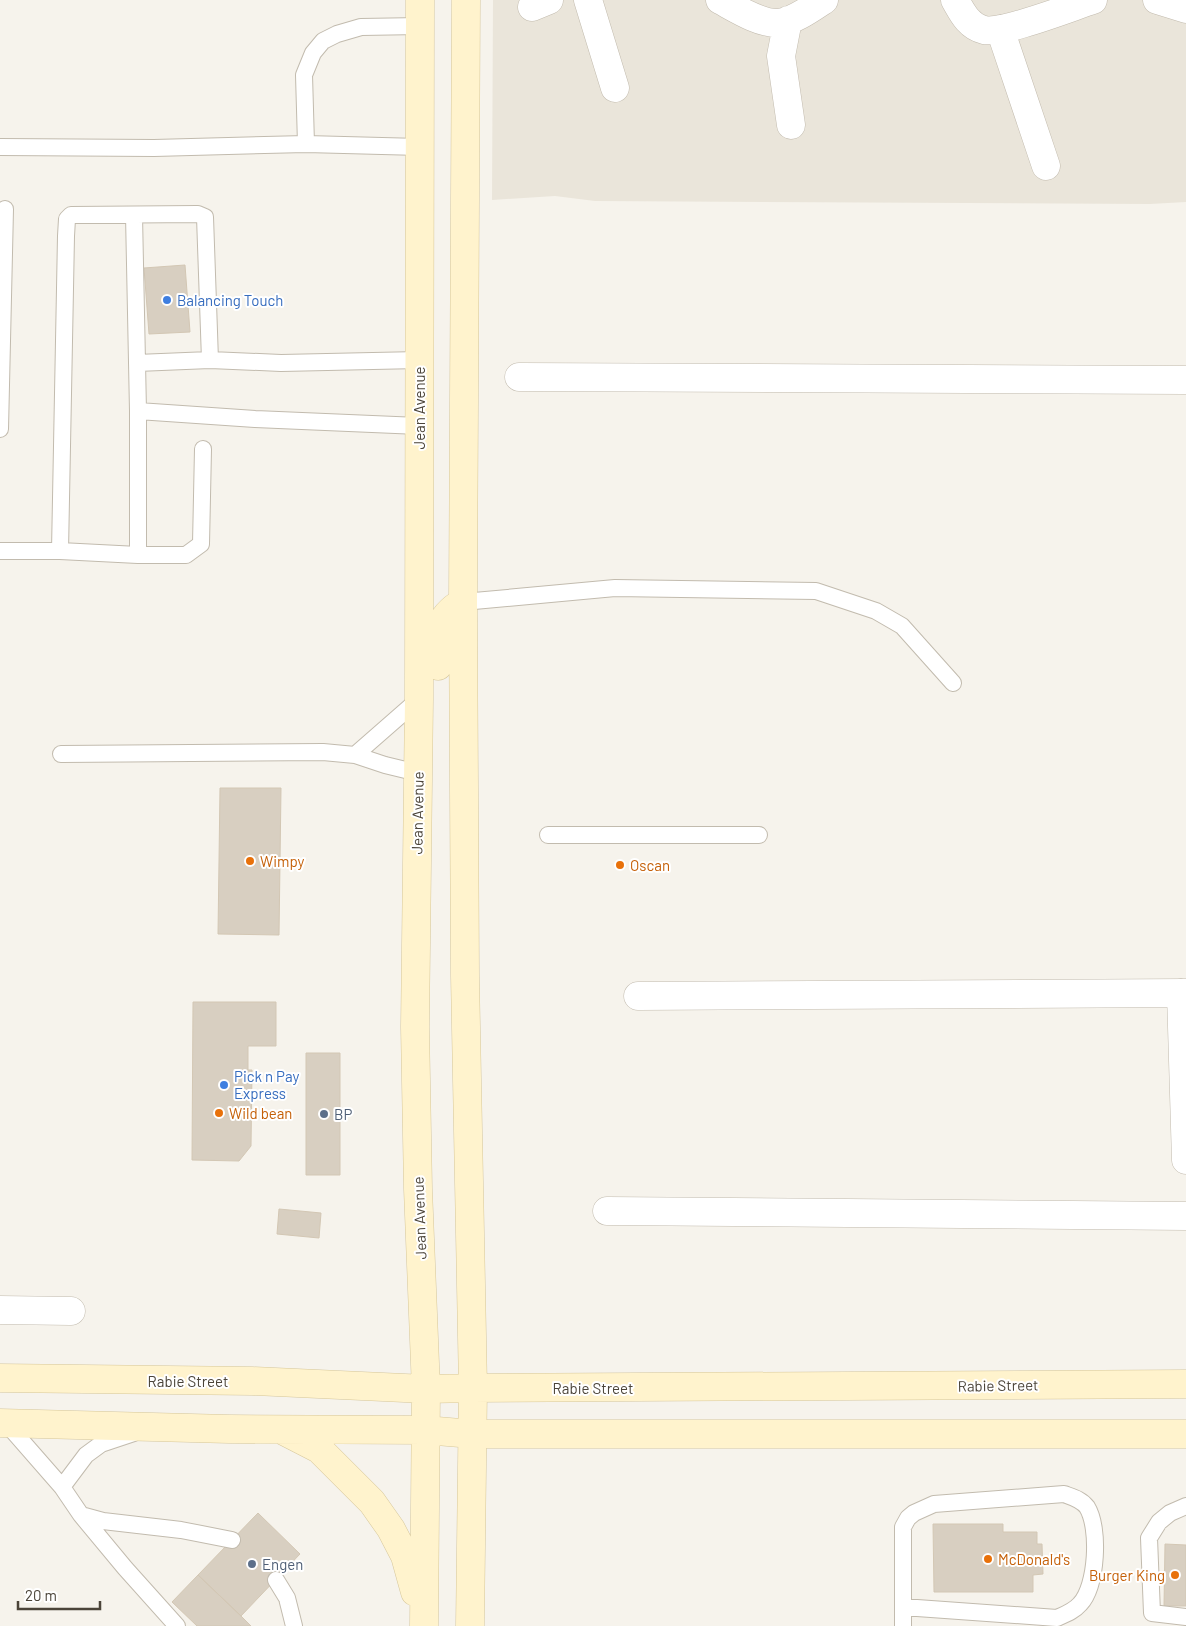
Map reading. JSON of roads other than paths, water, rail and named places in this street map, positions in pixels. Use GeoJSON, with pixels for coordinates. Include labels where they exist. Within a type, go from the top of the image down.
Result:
{"type":"FeatureCollection","features":[{"type":"Feature","properties":{"kind":"main road"},"geometry":{"type":"LineString","coordinates":[[466,0],[463,602],[465,976],[472,1388],[470,1626]]}},
{"type":"Feature","properties":{"kind":"main road","name":"Jean Avenue"},"geometry":{"type":"LineString","coordinates":[[420,13],[419,699],[415,1027],[418,1189],[426,1390],[424,1625]]}},
{"type":"Feature","properties":{"kind":"main road"},"geometry":{"type":"LineString","coordinates":[[418,773],[433,764],[436,755],[438,628],[442,620],[463,602]]}},
{"type":"Feature","properties":{"kind":"main road","name":"Rabie Street"},"geometry":{"type":"LineString","coordinates":[[0,1378],[252,1381],[426,1390],[472,1388],[1186,1384]]}},
{"type":"Feature","properties":{"kind":"main road"},"geometry":{"type":"LineString","coordinates":[[3,1423],[229,1429],[425,1430],[472,1434],[1186,1434]]}},
{"type":"Feature","properties":{"kind":"main road"},"geometry":{"type":"LineString","coordinates":[[280,1428],[319,1449],[372,1502],[391,1529],[405,1556],[424,1625]]}},
{"type":"Feature","properties":{"kind":"street"},"geometry":{"type":"LineString","coordinates":[[588,0],[616,88]]}},
{"type":"Feature","properties":{"kind":"street"},"geometry":{"type":"LineString","coordinates":[[720,0],[758,19],[778,23],[795,18],[824,0]]}},
{"type":"Feature","properties":{"kind":"street"},"geometry":{"type":"LineString","coordinates":[[955,0],[966,20],[983,30],[1000,29],[1092,0]]}},
{"type":"Feature","properties":{"kind":"street"},"geometry":{"type":"LineString","coordinates":[[1157,0],[1186,9]]}},
{"type":"Feature","properties":{"kind":"street"},"geometry":{"type":"LineString","coordinates":[[788,20],[782,56],[792,125]]}},
{"type":"Feature","properties":{"kind":"street"},"geometry":{"type":"LineString","coordinates":[[1000,29],[1046,166]]}},
{"type":"Feature","properties":{"kind":"street"},"geometry":{"type":"LineString","coordinates":[[519,377],[1186,380]]}},
{"type":"Feature","properties":{"kind":"street"},"geometry":{"type":"LineString","coordinates":[[638,996],[1183,993],[1186,1160]]}},
{"type":"Feature","properties":{"kind":"street"},"geometry":{"type":"LineString","coordinates":[[608,1211],[1186,1216]]}},
{"type":"Feature","properties":{"kind":"street"},"geometry":{"type":"LineString","coordinates":[[0,1310],[72,1310]]}},
{"type":"Feature","properties":{"kind":"lane"},"geometry":{"type":"LineString","coordinates":[[306,144],[304,75],[313,52],[323,41],[336,34],[420,13]]}},
{"type":"Feature","properties":{"kind":"lane"},"geometry":{"type":"LineString","coordinates":[[0,147],[154,148],[306,144],[420,147]]}},
{"type":"Feature","properties":{"kind":"lane"},"geometry":{"type":"LineString","coordinates":[[0,429],[5,208]]}},
{"type":"Feature","properties":{"kind":"lane"},"geometry":{"type":"LineString","coordinates":[[134,214],[138,411],[138,556]]}},
{"type":"Feature","properties":{"kind":"lane"},"geometry":{"type":"LineString","coordinates":[[60,551],[67,219],[71,215],[198,214],[205,217],[210,360]]}},
{"type":"Feature","properties":{"kind":"lane"},"geometry":{"type":"LineString","coordinates":[[137,363],[210,360],[281,363],[419,360]]}},
{"type":"Feature","properties":{"kind":"lane"},"geometry":{"type":"LineString","coordinates":[[138,411],[255,419],[419,426]]}},
{"type":"Feature","properties":{"kind":"lane"},"geometry":{"type":"LineString","coordinates":[[0,551],[60,551],[138,556],[186,555],[201,544],[203,449]]}},
{"type":"Feature","properties":{"kind":"lane"},"geometry":{"type":"LineString","coordinates":[[463,602],[614,588],[816,591],[876,611],[902,626],[953,683]]}},
{"type":"Feature","properties":{"kind":"lane"},"geometry":{"type":"LineString","coordinates":[[355,755],[419,699]]}},
{"type":"Feature","properties":{"kind":"lane"},"geometry":{"type":"LineString","coordinates":[[61,754],[323,752],[355,755],[418,773]]}},
{"type":"Feature","properties":{"kind":"lane"},"geometry":{"type":"LineString","coordinates":[[548,835],[759,835]]}},
{"type":"Feature","properties":{"kind":"lane"},"geometry":{"type":"LineString","coordinates":[[3,1423],[62,1487],[81,1515],[177,1626]]}},
{"type":"Feature","properties":{"kind":"lane"},"geometry":{"type":"LineString","coordinates":[[62,1487],[86,1455],[101,1444],[152,1426]]}},
{"type":"Feature","properties":{"kind":"lane"},"geometry":{"type":"LineString","coordinates":[[903,1607],[1057,1618],[1070,1613],[1081,1604],[1088,1592],[1093,1567],[1096,1540],[1092,1519],[1086,1506],[1078,1499],[1064,1494],[934,1504],[914,1513],[908,1518],[903,1527],[903,1607],[903,1626]]}},
{"type":"Feature","properties":{"kind":"lane"},"geometry":{"type":"LineString","coordinates":[[1186,1506],[1170,1513],[1159,1522],[1149,1538],[1152,1620],[1186,1617]]}},
{"type":"Feature","properties":{"kind":"lane"},"geometry":{"type":"LineString","coordinates":[[81,1515],[103,1521],[181,1530],[232,1540]]}},
{"type":"Feature","properties":{"kind":"lane"},"geometry":{"type":"LineString","coordinates":[[276,1580],[287,1598],[294,1626]]}},
{"type":"Feature","properties":{"kind":"place","name":"Balancing Touch"},"geometry":{"type":"Point","coordinates":[167,300]}},
{"type":"Feature","properties":{"kind":"place","name":"Wimpy"},"geometry":{"type":"Point","coordinates":[250,861]}},
{"type":"Feature","properties":{"kind":"place","name":"Oscan"},"geometry":{"type":"Point","coordinates":[620,865]}},
{"type":"Feature","properties":{"kind":"place","name":"Pick n Pay Express"},"geometry":{"type":"Point","coordinates":[224,1085]}},
{"type":"Feature","properties":{"kind":"place","name":"Wild bean"},"geometry":{"type":"Point","coordinates":[219,1113]}},
{"type":"Feature","properties":{"kind":"place","name":"BP"},"geometry":{"type":"Point","coordinates":[324,1114]}},
{"type":"Feature","properties":{"kind":"place","name":"McDonald's"},"geometry":{"type":"Point","coordinates":[988,1559]}},
{"type":"Feature","properties":{"kind":"place","name":"Engen"},"geometry":{"type":"Point","coordinates":[252,1564]}},
{"type":"Feature","properties":{"kind":"place","name":"Burger King"},"geometry":{"type":"Point","coordinates":[1175,1575]}}]}
